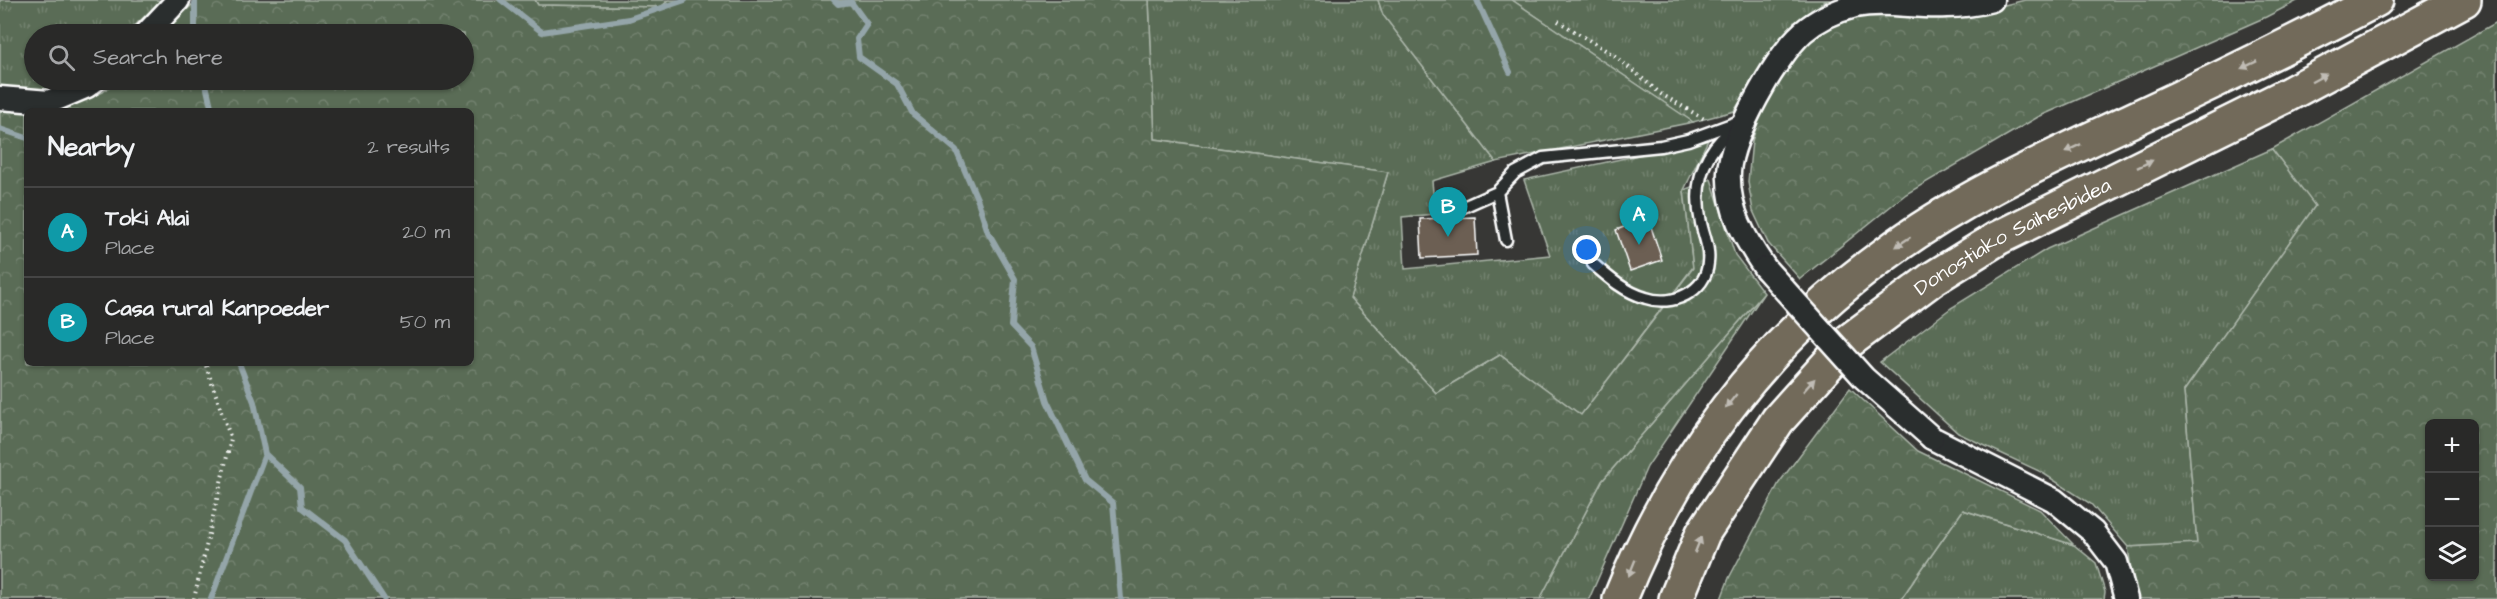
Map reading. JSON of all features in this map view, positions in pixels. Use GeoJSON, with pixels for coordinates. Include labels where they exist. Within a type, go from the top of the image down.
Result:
{"type":"FeatureCollection","features":[{"type":"Feature","properties":{"kind":"highway"},"geometry":{"type":"LineString","coordinates":[[1620,599],[1636,559],[1671,491],[1699,445],[1725,409],[1784,341],[1850,281],[1911,237],[1976,196],[2058,154],[2270,55],[2376,0]]}},
{"type":"Feature","properties":{"kind":"highway","name":"Donostiako Saihesbidea"},"geometry":{"type":"LineString","coordinates":[[1676,599],[1703,533],[1759,448],[1778,420],[1849,341],[1932,279],[1998,238],[2285,96],[2464,0]]}},
{"type":"Feature","properties":{"kind":"street"},"geometry":{"type":"LineString","coordinates":[[155,24],[178,0]]}},
{"type":"Feature","properties":{"kind":"street"},"geometry":{"type":"LineString","coordinates":[[1992,0],[1946,7],[1896,4],[1858,5],[1826,15],[1802,33],[1780,60],[1756,96],[1746,119],[1729,171],[1732,207],[1744,239],[1765,268],[1864,378],[1932,438],[2054,500],[2093,532],[2116,562],[2126,599]]}},
{"type":"Feature","properties":{"kind":"street"},"geometry":{"type":"LineString","coordinates":[[0,98],[49,102],[78,90]]}},
{"type":"Feature","properties":{"kind":"lane"},"geometry":{"type":"LineString","coordinates":[[1461,208],[1497,192],[1515,173],[1543,158],[1661,146],[1688,140],[1746,119]]}},
{"type":"Feature","properties":{"kind":"lane"},"geometry":{"type":"LineString","coordinates":[[1593,264],[1619,286],[1648,299],[1671,299],[1689,295],[1704,282],[1708,264],[1708,242],[1698,206],[1701,170],[1719,141],[1746,119]]}},
{"type":"Feature","properties":{"kind":"lane"},"geometry":{"type":"LineString","coordinates":[[1497,192],[1506,240]]}},
{"type":"Feature","properties":{"kind":"path"},"geometry":{"type":"LineString","coordinates":[[1558,21],[1615,56],[1661,94],[1705,120]]}},
{"type":"Feature","properties":{"kind":"path"},"geometry":{"type":"LineString","coordinates":[[194,599],[231,439],[206,366]]}},
{"type":"Feature","properties":{"kind":"green space"},"geometry":{"type":"Polygon","coordinates":[[[0,0],[162,0],[137,24],[24,24],[24,89],[0,87],[0,0]]]}},
{"type":"Feature","properties":{"kind":"green space"},"geometry":{"type":"Polygon","coordinates":[[[197,0],[535,0],[538,5],[661,7],[669,0],[1149,0],[1155,139],[1388,172],[1350,298],[1436,393],[1500,355],[1581,415],[1693,268],[1684,190],[1711,179],[1735,255],[1764,293],[1602,481],[1540,599],[0,599],[0,109],[24,112],[24,366],[474,366],[474,108],[63,108],[105,90],[474,90],[474,24],[172,24],[197,0]]]}},
{"type":"Feature","properties":{"kind":"green space"},"geometry":{"type":"Polygon","coordinates":[[[535,0],[669,0],[661,7],[538,5],[535,0]]]}},
{"type":"Feature","properties":{"kind":"green space"},"geometry":{"type":"Polygon","coordinates":[[[1149,0],[1378,0],[1383,15],[1496,162],[1432,181],[1435,214],[1402,217],[1405,269],[1550,255],[1524,180],[1708,140],[1684,190],[1693,267],[1581,415],[1500,355],[1436,393],[1350,298],[1388,172],[1155,139],[1149,0]]]}},
{"type":"Feature","properties":{"kind":"green space"},"geometry":{"type":"Polygon","coordinates":[[[1378,0],[1512,0],[1693,122],[1496,162],[1383,15],[1378,0]]]}},
{"type":"Feature","properties":{"kind":"green space"},"geometry":{"type":"Polygon","coordinates":[[[1512,0],[1832,0],[1823,2],[1780,41],[1734,111],[1693,122],[1512,0]]]}},
{"type":"Feature","properties":{"kind":"green space"},"geometry":{"type":"Polygon","coordinates":[[[2025,0],[2299,0],[2266,17],[2038,117],[1906,194],[1800,279],[1768,243],[1753,211],[1748,182],[1752,141],[1765,99],[1788,63],[1810,38],[1848,18],[1879,14],[1964,15],[2025,0]]]}},
{"type":"Feature","properties":{"kind":"green space"},"geometry":{"type":"Polygon","coordinates":[[[2497,22],[2497,599],[2135,599],[2128,547],[2197,543],[2184,391],[2315,206],[2272,149],[2497,22]]]}},
{"type":"Feature","properties":{"kind":"green space"},"geometry":{"type":"Polygon","coordinates":[[[2272,149],[2316,205],[2184,391],[2197,544],[2128,547],[2091,504],[2041,472],[1958,433],[1880,362],[1951,308],[2047,249],[2272,149]]]}},
{"type":"Feature","properties":{"kind":"green space"},"geometry":{"type":"Polygon","coordinates":[[[1764,293],[1647,467],[1589,599],[1540,599],[1602,481],[1764,293]]]}},
{"type":"Feature","properties":{"kind":"green space"},"geometry":{"type":"Polygon","coordinates":[[[1850,388],[1918,451],[2040,510],[2074,545],[1963,510],[1901,599],[1721,599],[1729,578],[1779,483],[1850,388]]]}},
{"type":"Feature","properties":{"kind":"green space"},"geometry":{"type":"Polygon","coordinates":[[[1963,510],[2074,545],[2096,563],[2105,592],[2104,599],[1901,599],[1963,510]]]}},
{"type":"Feature","properties":{"kind":"building"},"geometry":{"type":"Polygon","coordinates":[[[1475,217],[1477,255],[1422,258],[1420,219],[1475,217]]]}},
{"type":"Feature","properties":{"kind":"building"},"geometry":{"type":"Polygon","coordinates":[[[1648,218],[1662,260],[1630,271],[1616,230],[1648,218]]]}},
{"type":"Feature","properties":{"kind":"waterway"},"geometry":{"type":"LineString","coordinates":[[195,0],[195,24]]}},
{"type":"Feature","properties":{"kind":"waterway"},"geometry":{"type":"LineString","coordinates":[[501,0],[542,32],[629,19],[685,0]]}},
{"type":"Feature","properties":{"kind":"waterway"},"geometry":{"type":"LineString","coordinates":[[834,0],[838,4],[851,2],[867,24],[857,39],[859,57],[897,84],[913,114],[956,150],[978,201],[988,232],[1015,279],[1011,326],[1031,347],[1047,401],[1085,480],[1113,503],[1121,599]]}},
{"type":"Feature","properties":{"kind":"waterway"},"geometry":{"type":"LineString","coordinates":[[1477,0],[1510,72]]}},
{"type":"Feature","properties":{"kind":"waterway"},"geometry":{"type":"LineString","coordinates":[[207,90],[211,108]]}},
{"type":"Feature","properties":{"kind":"waterway"},"geometry":{"type":"LineString","coordinates":[[0,129],[24,137]]}},
{"type":"Feature","properties":{"kind":"waterway"},"geometry":{"type":"LineString","coordinates":[[211,599],[265,454],[254,402],[240,366]]}},
{"type":"Feature","properties":{"kind":"waterway"},"geometry":{"type":"LineString","coordinates":[[265,454],[300,487],[302,507],[345,540],[384,599]]}},
{"type":"Feature","properties":{"kind":"place","name":"Casa rural Kanpoeder"},"geometry":{"type":"Point","coordinates":[1448,237]}},
{"type":"Feature","properties":{"kind":"place","name":"Toki Alai"},"geometry":{"type":"Point","coordinates":[1639,245]}}]}
